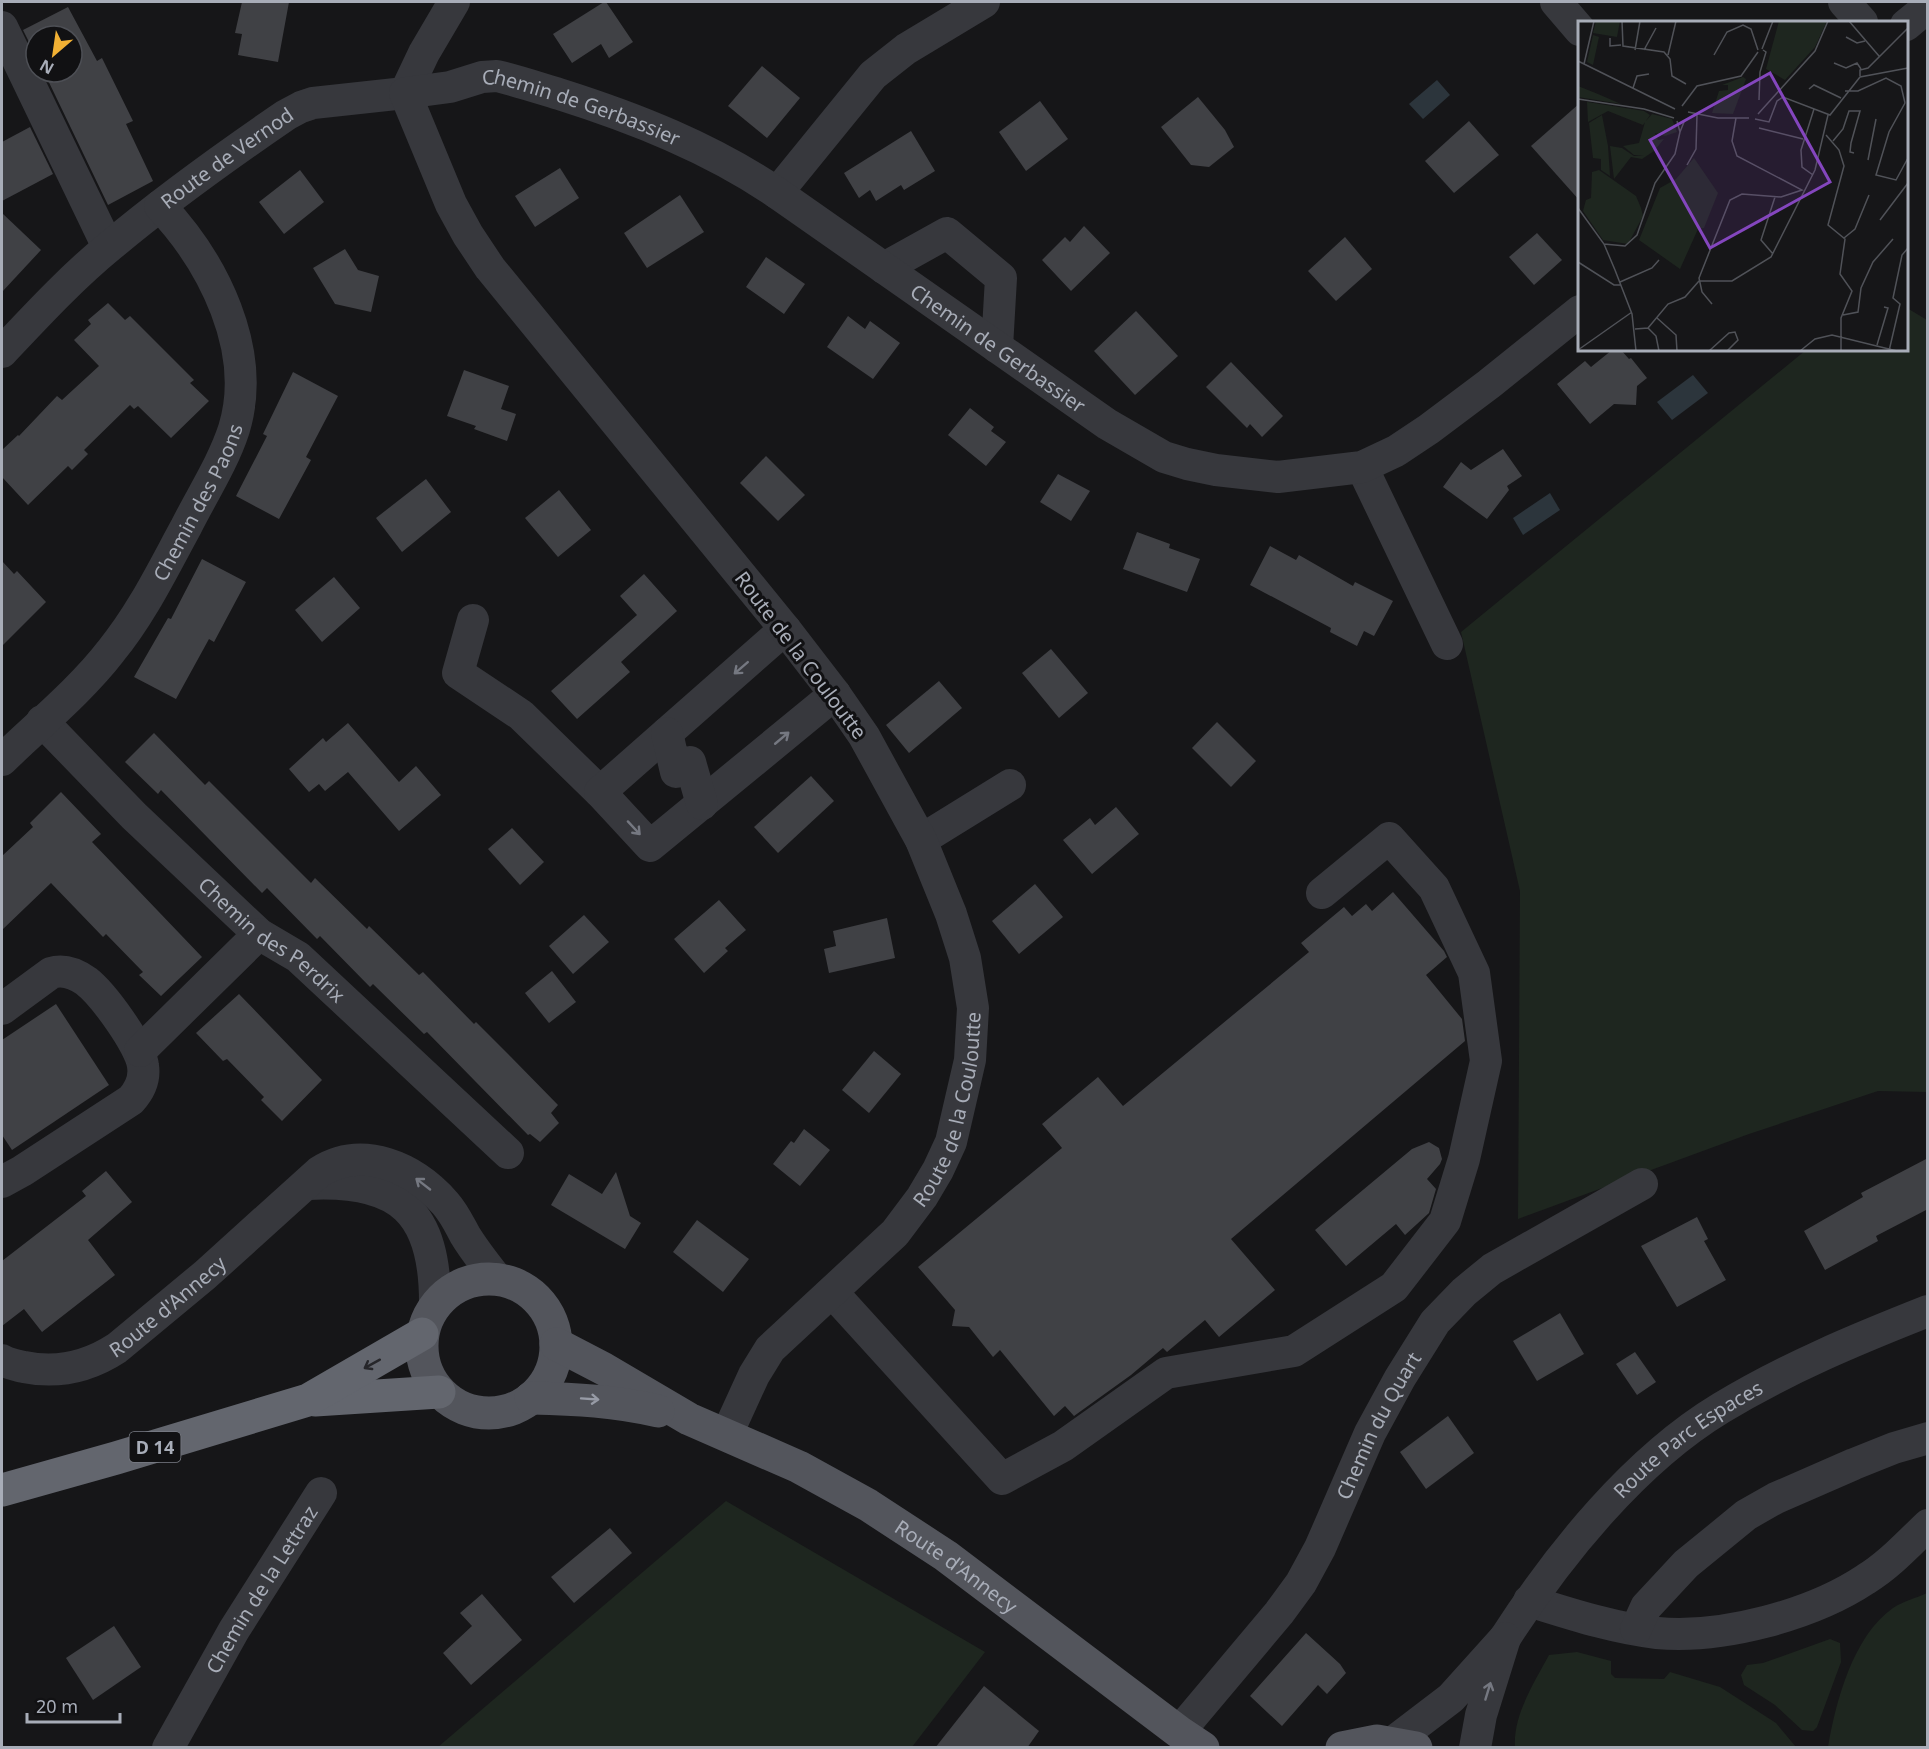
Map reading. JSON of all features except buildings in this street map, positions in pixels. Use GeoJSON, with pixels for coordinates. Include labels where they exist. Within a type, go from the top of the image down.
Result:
{"type":"FeatureCollection","features":[{"type":"Feature","properties":{"kind":"highway","name":"D 14"},"geometry":{"type":"LineString","coordinates":[[308,1400],[429,1320]]}},
{"type":"Feature","properties":{"kind":"highway","name":"D 14"},"geometry":{"type":"LineString","coordinates":[[2,1490],[308,1400],[439,1392]]}},
{"type":"Feature","properties":{"kind":"main road","name":"Route d'Annecy"},"geometry":{"type":"LineString","coordinates":[[429,1320],[442,1297],[459,1285],[480,1278],[502,1280],[524,1288],[541,1302],[552,1322],[556,1344],[554,1365],[545,1383],[531,1398],[514,1408],[494,1413],[474,1412],[455,1404],[439,1392]]}},
{"type":"Feature","properties":{"kind":"main road"},"geometry":{"type":"LineString","coordinates":[[429,1320],[422,1355],[428,1375],[439,1392]]}},
{"type":"Feature","properties":{"kind":"main road","name":"Route d'Annecy"},"geometry":{"type":"LineString","coordinates":[[556,1344],[604,1369],[689,1419]]}},
{"type":"Feature","properties":{"kind":"main road","name":"Route d'Annecy"},"geometry":{"type":"LineString","coordinates":[[531,1398],[592,1399],[627,1403],[689,1419],[799,1467],[878,1511],[946,1556],[1191,1740]]}},
{"type":"Feature","properties":{"kind":"main road"},"geometry":{"type":"LineString","coordinates":[[1342,1748],[1377,1741],[1404,1745]]}},
{"type":"Feature","properties":{"kind":"street"},"geometry":{"type":"LineString","coordinates":[[405,93],[424,53],[454,2]]}},
{"type":"Feature","properties":{"kind":"street"},"geometry":{"type":"LineString","coordinates":[[777,193],[873,75],[906,49],[984,2]]}},
{"type":"Feature","properties":{"kind":"street"},"geometry":{"type":"LineString","coordinates":[[1556,2],[1578,28]]}},
{"type":"Feature","properties":{"kind":"street"},"geometry":{"type":"LineString","coordinates":[[1844,2],[1861,21]]}},
{"type":"Feature","properties":{"kind":"street"},"geometry":{"type":"LineString","coordinates":[[1908,23],[1928,7]]}},
{"type":"Feature","properties":{"kind":"street"},"geometry":{"type":"LineString","coordinates":[[2,27],[108,248]]}},
{"type":"Feature","properties":{"kind":"street","name":"Chemin de Gerbassier"},"geometry":{"type":"LineString","coordinates":[[405,93],[450,87],[482,77],[497,76],[595,105],[712,154],[748,173],[1139,444],[1164,457],[1227,472],[1278,477],[1362,467],[1396,451],[1429,429],[1578,313]]}},
{"type":"Feature","properties":{"kind":"street","name":"Route de Vernod"},"geometry":{"type":"LineString","coordinates":[[2,352],[58,293],[108,248],[160,206],[264,130],[301,107],[405,93]]}},
{"type":"Feature","properties":{"kind":"street","name":"Route de la Couloutte"},"geometry":{"type":"LineString","coordinates":[[405,93],[451,204],[468,236],[490,268],[785,629],[864,736],[921,840],[951,914],[965,958],[973,1008],[970,1060],[951,1142],[938,1170],[896,1233],[770,1348],[754,1375],[727,1434]]}},
{"type":"Feature","properties":{"kind":"street","name":"Chemin des Paons"},"geometry":{"type":"LineString","coordinates":[[2,760],[96,668],[126,632],[146,600],[205,490],[234,428],[241,377],[237,348],[227,315],[201,258],[160,206]]}},
{"type":"Feature","properties":{"kind":"street"},"geometry":{"type":"LineString","coordinates":[[884,268],[947,233],[1001,278],[997,347]]}},
{"type":"Feature","properties":{"kind":"street"},"geometry":{"type":"LineString","coordinates":[[1362,467],[1447,644]]}},
{"type":"Feature","properties":{"kind":"street"},"geometry":{"type":"LineString","coordinates":[[473,620],[458,673],[521,715],[600,792],[650,846],[835,694]]}},
{"type":"Feature","properties":{"kind":"street"},"geometry":{"type":"LineString","coordinates":[[600,792],[785,629]]}},
{"type":"Feature","properties":{"kind":"street","name":"Chemin des Perdrix"},"geometry":{"type":"LineString","coordinates":[[42,721],[134,816],[259,934],[298,957],[508,1153]]}},
{"type":"Feature","properties":{"kind":"street"},"geometry":{"type":"LineString","coordinates":[[667,733],[676,772],[690,762],[702,804]]}},
{"type":"Feature","properties":{"kind":"street"},"geometry":{"type":"LineString","coordinates":[[921,840],[1010,785]]}},
{"type":"Feature","properties":{"kind":"street"},"geometry":{"type":"LineString","coordinates":[[832,1292],[1002,1479],[1063,1446],[1166,1373],[1293,1351],[1394,1287],[1445,1221],[1464,1159],[1486,1061],[1474,973],[1434,888],[1389,838],[1322,893]]}},
{"type":"Feature","properties":{"kind":"street"},"geometry":{"type":"LineString","coordinates":[[140,1051],[259,934]]}},
{"type":"Feature","properties":{"kind":"street"},"geometry":{"type":"LineString","coordinates":[[2,1009],[51,973],[65,972],[85,981],[95,989],[140,1051],[144,1078],[131,1100],[2,1182]]}},
{"type":"Feature","properties":{"kind":"street","name":"Route d'Annecy"},"geometry":{"type":"LineString","coordinates":[[2,1360],[6,1363],[38,1370],[51,1370],[69,1369],[102,1358],[153,1319],[319,1172],[331,1164],[347,1159],[388,1164],[409,1173],[427,1186],[445,1203],[497,1280]]}},
{"type":"Feature","properties":{"kind":"street"},"geometry":{"type":"LineString","coordinates":[[307,1184],[336,1182],[381,1191],[399,1201],[415,1215],[427,1236],[435,1281],[429,1320]]}},
{"type":"Feature","properties":{"kind":"street","name":"Chemin du Quart"},"geometry":{"type":"LineString","coordinates":[[1191,1740],[1301,1583],[1320,1548],[1370,1433],[1400,1378],[1435,1322],[1464,1292],[1492,1269],[1642,1185]]}},
{"type":"Feature","properties":{"kind":"street","name":"Route Parc Espaces"},"geometry":{"type":"LineString","coordinates":[[1404,1745],[1451,1698],[1505,1638],[1556,1565],[1615,1496],[1677,1439],[1720,1408],[1786,1372],[1928,1311]]}},
{"type":"Feature","properties":{"kind":"street"},"geometry":{"type":"LineString","coordinates":[[1636,1629],[1646,1607],[1686,1564],[1746,1515],[1776,1498],[1854,1464],[1893,1448],[1928,1438]]}},
{"type":"Feature","properties":{"kind":"street","name":"Chemin de la Lettraz"},"geometry":{"type":"LineString","coordinates":[[168,1748],[244,1613],[321,1493]]}},
{"type":"Feature","properties":{"kind":"street"},"geometry":{"type":"LineString","coordinates":[[1529,1601],[1592,1621],[1667,1633],[1718,1631],[1755,1624],[1807,1608],[1866,1580],[1894,1558],[1928,1525]]}},
{"type":"Feature","properties":{"kind":"street","name":"Route Parc Espaces"},"geometry":{"type":"LineString","coordinates":[[1475,1748],[1481,1714],[1505,1638]]}},
{"type":"Feature","properties":{"kind":"shaded area"},"geometry":{"type":"Polygon","coordinates":[[[1437,80],[1450,95],[1423,119],[1409,104],[1437,80]]]}},
{"type":"Feature","properties":{"kind":"shaded area"},"geometry":{"type":"Polygon","coordinates":[[[1908,309],[1927,320],[1927,1092],[1878,1091],[1749,1134],[1518,1219],[1520,891],[1461,632],[1805,351],[1908,351],[1908,309]]]}},
{"type":"Feature","properties":{"kind":"shaded area"},"geometry":{"type":"Polygon","coordinates":[[[1693,375],[1708,393],[1672,420],[1657,402],[1693,375]]]}},
{"type":"Feature","properties":{"kind":"shaded area"},"geometry":{"type":"Polygon","coordinates":[[[1550,493],[1560,510],[1523,535],[1513,518],[1550,493]]]}},
{"type":"Feature","properties":{"kind":"shaded area"},"geometry":{"type":"Polygon","coordinates":[[[726,1501],[985,1652],[912,1747],[438,1747],[726,1501]]]}},
{"type":"Feature","properties":{"kind":"shaded area"},"geometry":{"type":"Polygon","coordinates":[[[1927,1593],[1927,1747],[1828,1747],[1842,1690],[1857,1652],[1867,1635],[1893,1608],[1927,1593]]]}},
{"type":"Feature","properties":{"kind":"shaded area"},"geometry":{"type":"Polygon","coordinates":[[[1830,1639],[1840,1643],[1841,1662],[1817,1727],[1813,1731],[1802,1730],[1775,1705],[1744,1685],[1741,1675],[1747,1665],[1763,1663],[1830,1639]]]}},
{"type":"Feature","properties":{"kind":"shaded area"},"geometry":{"type":"Polygon","coordinates":[[[1577,1652],[1611,1661],[1611,1674],[1615,1678],[1664,1679],[1670,1672],[1720,1687],[1776,1723],[1796,1747],[1515,1747],[1517,1723],[1521,1711],[1549,1655],[1577,1652]]]}}]}
